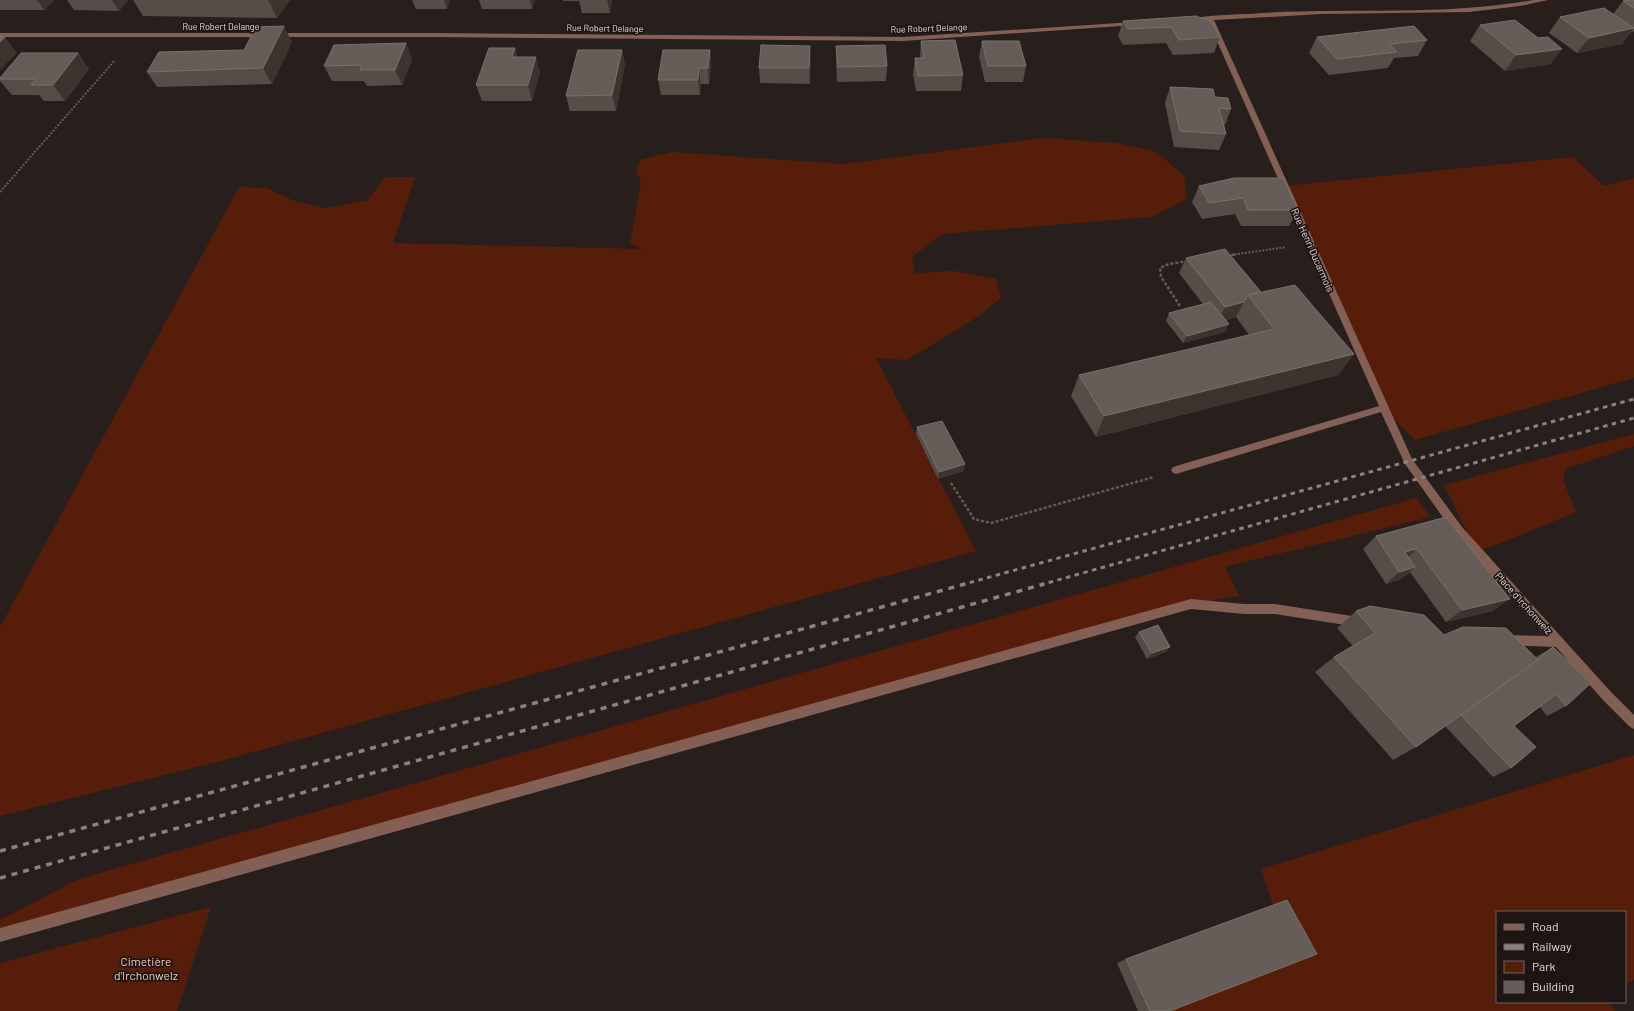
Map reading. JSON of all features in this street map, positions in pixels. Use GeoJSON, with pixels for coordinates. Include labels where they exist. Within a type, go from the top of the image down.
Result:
{"type":"FeatureCollection","features":[{"type":"Feature","properties":{"kind":"street"},"geometry":{"type":"LineString","coordinates":[[1188,20],[1280,13],[1463,10],[1517,6],[1545,0]]}},
{"type":"Feature","properties":{"kind":"street","name":"Rue Henri Ducarmois"},"geometry":{"type":"LineString","coordinates":[[1210,18],[1383,408],[1408,461],[1420,478]]}},
{"type":"Feature","properties":{"kind":"street","name":"Rue Robert Delange"},"geometry":{"type":"LineString","coordinates":[[0,36],[434,35],[903,39],[1143,23]]}},
{"type":"Feature","properties":{"kind":"street"},"geometry":{"type":"LineString","coordinates":[[1176,470],[1383,408]]}},
{"type":"Feature","properties":{"kind":"street","name":"Place d'Irchonwelz"},"geometry":{"type":"LineString","coordinates":[[1420,478],[1458,530],[1607,696],[1634,723]]}},
{"type":"Feature","properties":{"kind":"street"},"geometry":{"type":"LineString","coordinates":[[0,935],[1191,604],[1244,609],[1275,609],[1366,624]]}},
{"type":"Feature","properties":{"kind":"street"},"geometry":{"type":"LineString","coordinates":[[1491,640],[1560,642]]}},
{"type":"Feature","properties":{"kind":"path"},"geometry":{"type":"LineString","coordinates":[[0,192],[137,35]]}},
{"type":"Feature","properties":{"kind":"path"},"geometry":{"type":"LineString","coordinates":[[1224,256],[1310,244]]}},
{"type":"Feature","properties":{"kind":"path"},"geometry":{"type":"LineString","coordinates":[[1180,306],[1161,277],[1160,268],[1169,264],[1193,260]]}},
{"type":"Feature","properties":{"kind":"path"},"geometry":{"type":"LineString","coordinates":[[951,483],[974,519],[991,523],[1176,470]]}},
{"type":"Feature","properties":{"kind":"green space"},"geometry":{"type":"Polygon","coordinates":[[[1043,138],[1117,143],[1157,152],[1184,176],[1187,199],[1152,217],[942,234],[912,257],[915,273],[954,271],[996,279],[1001,298],[979,316],[907,360],[876,358],[976,551],[225,760],[0,816],[0,627],[239,187],[267,188],[292,200],[325,208],[368,200],[385,177],[415,177],[393,243],[644,249],[630,244],[641,182],[636,171],[640,160],[671,152],[845,164],[1043,138]]]}},
{"type":"Feature","properties":{"kind":"green space"},"geometry":{"type":"Polygon","coordinates":[[[1573,157],[1604,186],[1634,178],[1634,378],[1415,440],[1383,408],[1284,186],[1573,157]]]}},
{"type":"Feature","properties":{"kind":"green space"},"geometry":{"type":"Polygon","coordinates":[[[1634,434],[1634,446],[1565,469],[1564,482],[1576,512],[1501,543],[1477,551],[1444,485],[1634,434]]]}},
{"type":"Feature","properties":{"kind":"green space"},"geometry":{"type":"Polygon","coordinates":[[[1416,498],[1431,517],[1225,567],[1239,596],[1191,604],[0,935],[0,920],[79,879],[1416,498]]]}},
{"type":"Feature","properties":{"kind":"green space"},"geometry":{"type":"Polygon","coordinates":[[[1634,755],[1634,980],[1626,984],[1626,911],[1496,911],[1496,1003],[1610,1003],[1615,1011],[1165,1011],[1273,905],[1261,869],[1634,755]]]}},
{"type":"Feature","properties":{"kind":"green space","name":"Cimetière d'Irchonwelz"},"geometry":{"type":"Polygon","coordinates":[[[211,907],[177,1011],[0,1011],[0,963],[211,907]]]}},
{"type":"Feature","properties":{"kind":"building"},"geometry":{"type":"Polygon","coordinates":[[[1634,0],[1634,8],[1623,1],[1634,0]]]}},
{"type":"Feature","properties":{"kind":"building"},"geometry":{"type":"Polygon","coordinates":[[[1604,8],[1634,28],[1589,38],[1560,17],[1604,8]]]}},
{"type":"Feature","properties":{"kind":"building"},"geometry":{"type":"Polygon","coordinates":[[[1196,16],[1210,21],[1220,37],[1179,40],[1171,27],[1128,29],[1123,21],[1196,16]]]}},
{"type":"Feature","properties":{"kind":"building"},"geometry":{"type":"Polygon","coordinates":[[[1515,20],[1538,38],[1548,37],[1562,49],[1516,55],[1480,25],[1515,20]]]}},
{"type":"Feature","properties":{"kind":"building"},"geometry":{"type":"Polygon","coordinates":[[[284,26],[263,68],[147,72],[159,52],[244,50],[256,27],[284,26]]]}},
{"type":"Feature","properties":{"kind":"building"},"geometry":{"type":"Polygon","coordinates":[[[1414,26],[1427,40],[1389,44],[1397,52],[1337,59],[1317,37],[1414,26]]]}},
{"type":"Feature","properties":{"kind":"building"},"geometry":{"type":"Polygon","coordinates":[[[0,37],[5,37],[0,42],[0,37]]]}},
{"type":"Feature","properties":{"kind":"building"},"geometry":{"type":"Polygon","coordinates":[[[955,40],[963,75],[918,76],[915,58],[924,58],[921,41],[955,40]]]}},
{"type":"Feature","properties":{"kind":"building"},"geometry":{"type":"Polygon","coordinates":[[[982,41],[1019,41],[1026,66],[988,66],[982,41]]]}},
{"type":"Feature","properties":{"kind":"building"},"geometry":{"type":"Polygon","coordinates":[[[406,43],[395,70],[360,70],[362,65],[324,66],[334,45],[406,43]]]}},
{"type":"Feature","properties":{"kind":"building"},"geometry":{"type":"Polygon","coordinates":[[[761,45],[810,46],[809,68],[759,68],[761,45]]]}},
{"type":"Feature","properties":{"kind":"building"},"geometry":{"type":"Polygon","coordinates":[[[885,45],[887,66],[838,67],[836,46],[885,45]]]}},
{"type":"Feature","properties":{"kind":"building"},"geometry":{"type":"Polygon","coordinates":[[[489,48],[515,48],[512,57],[536,57],[528,85],[476,85],[489,48]]]}},
{"type":"Feature","properties":{"kind":"building"},"geometry":{"type":"Polygon","coordinates":[[[578,50],[622,50],[612,95],[566,96],[578,50]]]}},
{"type":"Feature","properties":{"kind":"building"},"geometry":{"type":"Polygon","coordinates":[[[663,50],[710,50],[708,68],[699,68],[698,80],[658,80],[663,50]]]}},
{"type":"Feature","properties":{"kind":"building"},"geometry":{"type":"Polygon","coordinates":[[[21,53],[78,53],[53,85],[31,85],[36,79],[0,79],[21,53]]]}},
{"type":"Feature","properties":{"kind":"building"},"geometry":{"type":"Polygon","coordinates":[[[1170,87],[1213,89],[1215,97],[1228,98],[1231,109],[1219,108],[1226,134],[1180,131],[1170,87]]]}},
{"type":"Feature","properties":{"kind":"building"},"geometry":{"type":"Polygon","coordinates":[[[1234,178],[1283,178],[1298,210],[1248,210],[1243,198],[1209,203],[1199,186],[1234,178]]]}},
{"type":"Feature","properties":{"kind":"building"},"geometry":{"type":"Polygon","coordinates":[[[1225,249],[1261,292],[1248,295],[1244,302],[1225,307],[1186,258],[1225,249]]]}},
{"type":"Feature","properties":{"kind":"building"},"geometry":{"type":"Polygon","coordinates":[[[1295,285],[1354,354],[1104,416],[1079,375],[1274,329],[1248,295],[1295,285]]]}},
{"type":"Feature","properties":{"kind":"building"},"geometry":{"type":"Polygon","coordinates":[[[1211,302],[1229,324],[1187,336],[1169,313],[1211,302]]]}},
{"type":"Feature","properties":{"kind":"building"},"geometry":{"type":"Polygon","coordinates":[[[942,421],[965,464],[939,472],[917,427],[942,421]]]}},
{"type":"Feature","properties":{"kind":"building"},"geometry":{"type":"Polygon","coordinates":[[[1446,517],[1510,599],[1462,610],[1417,549],[1405,552],[1415,567],[1399,572],[1376,536],[1446,517]]]}},
{"type":"Feature","properties":{"kind":"building"},"geometry":{"type":"Polygon","coordinates":[[[1370,606],[1424,615],[1444,635],[1463,627],[1506,628],[1538,660],[1416,747],[1334,657],[1375,633],[1356,611],[1370,606]]]}},
{"type":"Feature","properties":{"kind":"building"},"geometry":{"type":"Polygon","coordinates":[[[1158,625],[1170,647],[1152,653],[1139,632],[1158,625]]]}},
{"type":"Feature","properties":{"kind":"building"},"geometry":{"type":"Polygon","coordinates":[[[1553,647],[1591,683],[1566,706],[1556,694],[1514,726],[1536,747],[1511,768],[1461,715],[1538,660],[1537,659],[1553,647]]]}},
{"type":"Feature","properties":{"kind":"building"},"geometry":{"type":"Polygon","coordinates":[[[1287,900],[1317,954],[1170,1011],[1150,1011],[1126,959],[1287,900]]]}},
{"type":"Feature","properties":{"kind":"railway"},"geometry":{"type":"LineString","coordinates":[[961,585],[1634,399]]}},
{"type":"Feature","properties":{"kind":"railway"},"geometry":{"type":"LineString","coordinates":[[1040,585],[1634,418]]}},
{"type":"Feature","properties":{"kind":"railway"},"geometry":{"type":"LineString","coordinates":[[0,851],[965,584]]}},
{"type":"Feature","properties":{"kind":"railway"},"geometry":{"type":"LineString","coordinates":[[0,878],[1044,584]]}}]}
